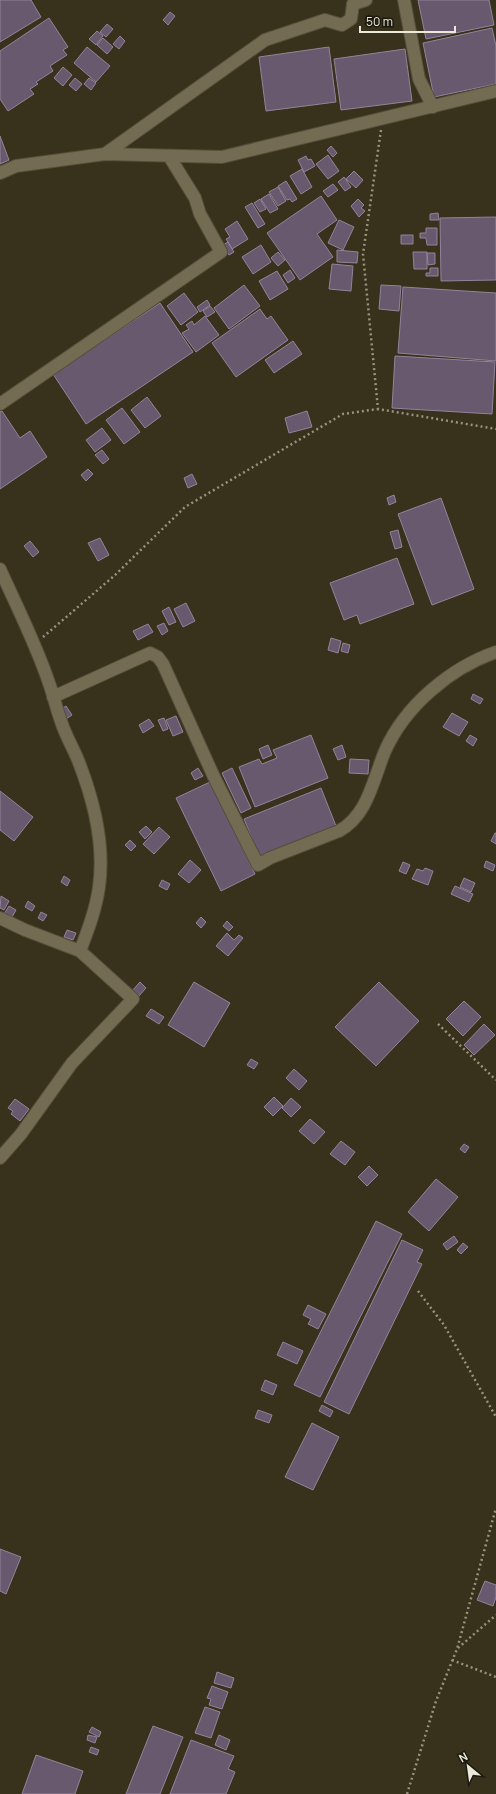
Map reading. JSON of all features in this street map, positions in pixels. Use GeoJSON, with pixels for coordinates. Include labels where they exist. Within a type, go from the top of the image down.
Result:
{"type":"FeatureCollection","features":[{"type":"Feature","properties":{"kind":"street"},"geometry":{"type":"LineString","coordinates":[[105,154],[265,40],[325,20],[342,24],[350,19],[353,4],[366,0]]}},
{"type":"Feature","properties":{"kind":"street"},"geometry":{"type":"LineString","coordinates":[[404,0],[419,79],[432,106]]}},
{"type":"Feature","properties":{"kind":"street"},"geometry":{"type":"LineString","coordinates":[[0,173],[16,166],[105,154],[222,157],[496,91]]}},
{"type":"Feature","properties":{"kind":"street"},"geometry":{"type":"LineString","coordinates":[[0,404],[221,252],[200,214],[195,198],[169,156]]}},
{"type":"Feature","properties":{"kind":"street"},"geometry":{"type":"LineString","coordinates":[[0,570],[34,645],[62,725],[78,760],[90,797],[100,845],[99,887],[93,917],[80,951]]}},
{"type":"Feature","properties":{"kind":"street"},"geometry":{"type":"LineString","coordinates":[[53,697],[150,653],[158,657],[163,664],[214,776],[258,865],[270,858],[339,831],[350,825],[358,816],[386,750],[405,718],[421,699],[451,676],[482,657],[496,652]]}},
{"type":"Feature","properties":{"kind":"street"},"geometry":{"type":"LineString","coordinates":[[0,918],[25,930],[80,951],[133,999],[72,1063],[21,1134],[0,1158]]}},
{"type":"Feature","properties":{"kind":"path"},"geometry":{"type":"LineString","coordinates":[[378,409],[363,254],[383,119]]}},
{"type":"Feature","properties":{"kind":"path"},"geometry":{"type":"LineString","coordinates":[[34,645],[114,576],[185,507],[343,414],[378,409],[496,429]]}},
{"type":"Feature","properties":{"kind":"path"},"geometry":{"type":"LineString","coordinates":[[438,1024],[496,1080]]}},
{"type":"Feature","properties":{"kind":"path"},"geometry":{"type":"LineString","coordinates":[[418,1291],[444,1325],[496,1417]]}},
{"type":"Feature","properties":{"kind":"path"},"geometry":{"type":"LineString","coordinates":[[406,1794],[436,1701],[457,1649],[496,1508]]}},
{"type":"Feature","properties":{"kind":"path"},"geometry":{"type":"LineString","coordinates":[[457,1649],[496,1615]]}},
{"type":"Feature","properties":{"kind":"path"},"geometry":{"type":"LineString","coordinates":[[452,1660],[496,1677]]}},
{"type":"Feature","properties":{"kind":"building"},"geometry":{"type":"Polygon","coordinates":[[[0,0],[31,0],[41,17],[0,42],[0,0]]]}},
{"type":"Feature","properties":{"kind":"building"},"geometry":{"type":"Polygon","coordinates":[[[418,0],[489,0],[494,25],[426,39],[418,0]]]}},
{"type":"Feature","properties":{"kind":"building"},"geometry":{"type":"Polygon","coordinates":[[[170,12],[175,16],[168,25],[163,20],[170,12]]]}},
{"type":"Feature","properties":{"kind":"building"},"geometry":{"type":"Polygon","coordinates":[[[49,18],[68,47],[63,50],[67,55],[50,66],[53,71],[36,82],[38,84],[30,89],[34,94],[8,111],[0,99],[0,51],[49,18]]]}},
{"type":"Feature","properties":{"kind":"building"},"geometry":{"type":"Polygon","coordinates":[[[107,24],[113,29],[106,37],[100,32],[107,24]]]}},
{"type":"Feature","properties":{"kind":"building"},"geometry":{"type":"Polygon","coordinates":[[[492,28],[496,46],[496,84],[434,97],[423,43],[492,28]]]}},
{"type":"Feature","properties":{"kind":"building"},"geometry":{"type":"Polygon","coordinates":[[[97,31],[103,36],[96,45],[89,39],[97,31]]]}},
{"type":"Feature","properties":{"kind":"building"},"geometry":{"type":"Polygon","coordinates":[[[120,36],[125,41],[119,49],[113,44],[120,36]]]}},
{"type":"Feature","properties":{"kind":"building"},"geometry":{"type":"Polygon","coordinates":[[[103,38],[113,47],[107,54],[97,45],[103,38]]]}},
{"type":"Feature","properties":{"kind":"building"},"geometry":{"type":"Polygon","coordinates":[[[87,47],[110,66],[96,82],[74,63],[87,47]]]}},
{"type":"Feature","properties":{"kind":"building"},"geometry":{"type":"Polygon","coordinates":[[[329,47],[336,102],[266,111],[259,57],[329,47]]]}},
{"type":"Feature","properties":{"kind":"building"},"geometry":{"type":"Polygon","coordinates":[[[405,49],[412,101],[341,110],[334,59],[405,49]]]}},
{"type":"Feature","properties":{"kind":"building"},"geometry":{"type":"Polygon","coordinates":[[[63,67],[72,75],[63,86],[54,78],[63,67]]]}},
{"type":"Feature","properties":{"kind":"building"},"geometry":{"type":"Polygon","coordinates":[[[75,78],[82,84],[76,91],[69,85],[75,78]]]}},
{"type":"Feature","properties":{"kind":"building"},"geometry":{"type":"Polygon","coordinates":[[[89,78],[96,83],[91,90],[84,84],[89,78]]]}},
{"type":"Feature","properties":{"kind":"building"},"geometry":{"type":"Polygon","coordinates":[[[0,136],[9,160],[0,164],[0,136]]]}},
{"type":"Feature","properties":{"kind":"building"},"geometry":{"type":"Polygon","coordinates":[[[331,146],[337,153],[333,157],[327,150],[331,146]]]}},
{"type":"Feature","properties":{"kind":"building"},"geometry":{"type":"Polygon","coordinates":[[[328,155],[339,171],[328,179],[316,164],[328,155]]]}},
{"type":"Feature","properties":{"kind":"building"},"geometry":{"type":"Polygon","coordinates":[[[306,156],[308,160],[311,159],[315,166],[304,172],[298,160],[306,156]]]}},
{"type":"Feature","properties":{"kind":"building"},"geometry":{"type":"Polygon","coordinates":[[[302,169],[312,187],[301,194],[290,176],[302,169]]]}},
{"type":"Feature","properties":{"kind":"building"},"geometry":{"type":"Polygon","coordinates":[[[354,171],[363,180],[356,188],[346,179],[354,171]]]}},
{"type":"Feature","properties":{"kind":"building"},"geometry":{"type":"Polygon","coordinates":[[[344,177],[351,187],[345,191],[338,182],[344,177]]]}},
{"type":"Feature","properties":{"kind":"building"},"geometry":{"type":"Polygon","coordinates":[[[286,181],[297,199],[292,202],[290,199],[287,200],[278,186],[286,181]]]}},
{"type":"Feature","properties":{"kind":"building"},"geometry":{"type":"Polygon","coordinates":[[[333,184],[338,190],[328,197],[323,191],[333,184]]]}},
{"type":"Feature","properties":{"kind":"building"},"geometry":{"type":"Polygon","coordinates":[[[278,187],[286,201],[278,206],[269,192],[278,187]]]}},
{"type":"Feature","properties":{"kind":"building"},"geometry":{"type":"Polygon","coordinates":[[[269,194],[278,209],[270,213],[261,199],[269,194]]]}},
{"type":"Feature","properties":{"kind":"building"},"geometry":{"type":"Polygon","coordinates":[[[321,196],[337,220],[317,234],[333,257],[300,280],[267,233],[321,196]]]}},
{"type":"Feature","properties":{"kind":"building"},"geometry":{"type":"Polygon","coordinates":[[[260,199],[266,209],[260,212],[254,203],[260,199]]]}},
{"type":"Feature","properties":{"kind":"building"},"geometry":{"type":"Polygon","coordinates":[[[358,199],[364,205],[361,208],[365,211],[359,217],[351,206],[358,199]]]}},
{"type":"Feature","properties":{"kind":"building"},"geometry":{"type":"Polygon","coordinates":[[[252,203],[265,224],[258,228],[245,207],[252,203]]]}},
{"type":"Feature","properties":{"kind":"building"},"geometry":{"type":"Polygon","coordinates":[[[438,213],[439,220],[430,220],[430,214],[438,213]]]}},
{"type":"Feature","properties":{"kind":"building"},"geometry":{"type":"Polygon","coordinates":[[[496,217],[496,280],[441,281],[440,218],[496,217]]]}},
{"type":"Feature","properties":{"kind":"building"},"geometry":{"type":"Polygon","coordinates":[[[339,220],[354,227],[343,250],[328,243],[339,220]]]}},
{"type":"Feature","properties":{"kind":"building"},"geometry":{"type":"Polygon","coordinates":[[[237,221],[248,239],[232,249],[226,239],[230,237],[225,229],[237,221]]]}},
{"type":"Feature","properties":{"kind":"building"},"geometry":{"type":"Polygon","coordinates":[[[426,228],[437,228],[437,245],[427,245],[426,238],[420,238],[420,233],[426,233],[426,228]]]}},
{"type":"Feature","properties":{"kind":"building"},"geometry":{"type":"Polygon","coordinates":[[[401,235],[413,235],[413,244],[401,244],[401,235]]]}},
{"type":"Feature","properties":{"kind":"building"},"geometry":{"type":"Polygon","coordinates":[[[228,242],[234,252],[229,255],[223,245],[228,242]]]}},
{"type":"Feature","properties":{"kind":"building"},"geometry":{"type":"Polygon","coordinates":[[[261,245],[271,262],[253,274],[242,257],[261,245]]]}},
{"type":"Feature","properties":{"kind":"building"},"geometry":{"type":"Polygon","coordinates":[[[337,250],[358,252],[357,263],[337,262],[337,250]]]}},
{"type":"Feature","properties":{"kind":"building"},"geometry":{"type":"Polygon","coordinates":[[[278,252],[285,260],[278,266],[271,258],[278,252]]]}},
{"type":"Feature","properties":{"kind":"building"},"geometry":{"type":"Polygon","coordinates":[[[413,252],[427,252],[427,269],[414,269],[413,252]]]}},
{"type":"Feature","properties":{"kind":"building"},"geometry":{"type":"Polygon","coordinates":[[[427,253],[435,253],[435,264],[428,265],[427,253]]]}},
{"type":"Feature","properties":{"kind":"building"},"geometry":{"type":"Polygon","coordinates":[[[332,264],[353,266],[351,291],[329,289],[332,264]]]}},
{"type":"Feature","properties":{"kind":"building"},"geometry":{"type":"Polygon","coordinates":[[[430,268],[438,268],[438,276],[426,276],[426,273],[430,273],[430,268]]]}},
{"type":"Feature","properties":{"kind":"building"},"geometry":{"type":"Polygon","coordinates":[[[290,270],[295,278],[288,283],[283,275],[290,270]]]}},
{"type":"Feature","properties":{"kind":"building"},"geometry":{"type":"Polygon","coordinates":[[[277,271],[288,289],[270,300],[259,281],[277,271]]]}},
{"type":"Feature","properties":{"kind":"building"},"geometry":{"type":"Polygon","coordinates":[[[244,285],[260,306],[229,329],[214,308],[244,285]]]}},
{"type":"Feature","properties":{"kind":"building"},"geometry":{"type":"Polygon","coordinates":[[[381,285],[401,286],[399,311],[379,309],[381,285]]]}},
{"type":"Feature","properties":{"kind":"building"},"geometry":{"type":"Polygon","coordinates":[[[403,287],[496,293],[496,361],[398,353],[403,287]]]}},
{"type":"Feature","properties":{"kind":"building"},"geometry":{"type":"Polygon","coordinates":[[[184,293],[198,312],[181,325],[167,306],[184,293]]]}},
{"type":"Feature","properties":{"kind":"building"},"geometry":{"type":"Polygon","coordinates":[[[207,300],[210,305],[200,312],[197,307],[207,300]]]}},
{"type":"Feature","properties":{"kind":"building"},"geometry":{"type":"Polygon","coordinates":[[[160,303],[193,352],[86,424],[53,374],[160,303]]]}},
{"type":"Feature","properties":{"kind":"building"},"geometry":{"type":"Polygon","coordinates":[[[210,306],[215,312],[207,317],[203,311],[210,306]]]}},
{"type":"Feature","properties":{"kind":"building"},"geometry":{"type":"Polygon","coordinates":[[[260,309],[267,319],[271,316],[288,340],[236,377],[212,343],[260,309]]]}},
{"type":"Feature","properties":{"kind":"building"},"geometry":{"type":"Polygon","coordinates":[[[205,316],[219,335],[196,352],[182,333],[189,329],[186,325],[192,321],[194,325],[205,316]]]}},
{"type":"Feature","properties":{"kind":"building"},"geometry":{"type":"Polygon","coordinates":[[[293,341],[302,354],[274,373],[265,360],[293,341]]]}},
{"type":"Feature","properties":{"kind":"building"},"geometry":{"type":"Polygon","coordinates":[[[395,356],[495,362],[492,414],[392,408],[395,356]]]}},
{"type":"Feature","properties":{"kind":"building"},"geometry":{"type":"Polygon","coordinates":[[[147,397],[161,416],[145,428],[131,410],[147,397]]]}},
{"type":"Feature","properties":{"kind":"building"},"geometry":{"type":"Polygon","coordinates":[[[122,408],[140,432],[124,444],[106,420],[122,408]]]}},
{"type":"Feature","properties":{"kind":"building"},"geometry":{"type":"Polygon","coordinates":[[[2,411],[20,438],[30,431],[47,457],[0,489],[0,412],[2,411]]]}},
{"type":"Feature","properties":{"kind":"building"},"geometry":{"type":"Polygon","coordinates":[[[307,411],[312,427],[289,433],[285,418],[307,411]]]}},
{"type":"Feature","properties":{"kind":"building"},"geometry":{"type":"Polygon","coordinates":[[[102,428],[111,440],[95,452],[86,440],[102,428]]]}},
{"type":"Feature","properties":{"kind":"building"},"geometry":{"type":"Polygon","coordinates":[[[102,450],[109,459],[103,464],[95,455],[102,450]]]}},
{"type":"Feature","properties":{"kind":"building"},"geometry":{"type":"Polygon","coordinates":[[[88,469],[93,474],[86,481],[81,475],[88,469]]]}},
{"type":"Feature","properties":{"kind":"building"},"geometry":{"type":"Polygon","coordinates":[[[192,474],[197,484],[188,488],[184,478],[192,474]]]}},
{"type":"Feature","properties":{"kind":"building"},"geometry":{"type":"Polygon","coordinates":[[[394,495],[396,502],[389,505],[387,498],[394,495]]]}},
{"type":"Feature","properties":{"kind":"building"},"geometry":{"type":"Polygon","coordinates":[[[441,498],[474,589],[432,605],[398,514],[441,498]]]}},
{"type":"Feature","properties":{"kind":"building"},"geometry":{"type":"Polygon","coordinates":[[[398,530],[402,547],[395,549],[390,532],[398,530]]]}},
{"type":"Feature","properties":{"kind":"building"},"geometry":{"type":"Polygon","coordinates":[[[100,538],[109,555],[98,561],[88,543],[100,538]]]}},
{"type":"Feature","properties":{"kind":"building"},"geometry":{"type":"Polygon","coordinates":[[[30,541],[39,552],[33,557],[24,546],[30,541]]]}},
{"type":"Feature","properties":{"kind":"building"},"geometry":{"type":"Polygon","coordinates":[[[397,558],[414,604],[360,624],[357,615],[344,620],[330,583],[397,558]]]}},
{"type":"Feature","properties":{"kind":"building"},"geometry":{"type":"Polygon","coordinates":[[[186,603],[195,621],[183,627],[174,609],[186,603]]]}},
{"type":"Feature","properties":{"kind":"building"},"geometry":{"type":"Polygon","coordinates":[[[169,607],[176,622],[169,625],[162,611],[169,607]]]}},
{"type":"Feature","properties":{"kind":"building"},"geometry":{"type":"Polygon","coordinates":[[[164,623],[168,631],[162,635],[157,626],[164,623]]]}},
{"type":"Feature","properties":{"kind":"building"},"geometry":{"type":"Polygon","coordinates":[[[148,624],[153,632],[138,640],[133,631],[148,624]]]}},
{"type":"Feature","properties":{"kind":"building"},"geometry":{"type":"Polygon","coordinates":[[[331,638],[341,641],[338,653],[328,650],[331,638]]]}},
{"type":"Feature","properties":{"kind":"building"},"geometry":{"type":"Polygon","coordinates":[[[343,643],[350,645],[348,653],[341,651],[343,643]]]}},
{"type":"Feature","properties":{"kind":"building"},"geometry":{"type":"Polygon","coordinates":[[[473,694],[483,699],[480,704],[471,699],[473,694]]]}},
{"type":"Feature","properties":{"kind":"building"},"geometry":{"type":"Polygon","coordinates":[[[66,706],[72,715],[66,719],[60,710],[66,706]]]}},
{"type":"Feature","properties":{"kind":"building"},"geometry":{"type":"Polygon","coordinates":[[[452,713],[468,722],[459,736],[443,727],[452,713]]]}},
{"type":"Feature","properties":{"kind":"building"},"geometry":{"type":"Polygon","coordinates":[[[176,716],[183,732],[173,736],[166,720],[176,716]]]}},
{"type":"Feature","properties":{"kind":"building"},"geometry":{"type":"Polygon","coordinates":[[[164,718],[168,729],[163,731],[158,720],[164,718]]]}},
{"type":"Feature","properties":{"kind":"building"},"geometry":{"type":"Polygon","coordinates":[[[149,719],[154,726],[143,733],[139,725],[149,719]]]}},
{"type":"Feature","properties":{"kind":"building"},"geometry":{"type":"Polygon","coordinates":[[[311,735],[328,778],[255,807],[239,767],[259,759],[262,764],[277,758],[273,750],[311,735]]]}},
{"type":"Feature","properties":{"kind":"building"},"geometry":{"type":"Polygon","coordinates":[[[470,735],[477,739],[473,746],[466,741],[470,735]]]}},
{"type":"Feature","properties":{"kind":"building"},"geometry":{"type":"Polygon","coordinates":[[[268,745],[272,755],[263,759],[259,749],[268,745]]]}},
{"type":"Feature","properties":{"kind":"building"},"geometry":{"type":"Polygon","coordinates":[[[342,745],[346,757],[338,760],[333,749],[342,745]]]}},
{"type":"Feature","properties":{"kind":"building"},"geometry":{"type":"Polygon","coordinates":[[[350,759],[369,760],[368,774],[349,773],[350,759]]]}},
{"type":"Feature","properties":{"kind":"building"},"geometry":{"type":"Polygon","coordinates":[[[198,768],[203,776],[195,780],[191,773],[198,768]]]}},
{"type":"Feature","properties":{"kind":"building"},"geometry":{"type":"Polygon","coordinates":[[[232,768],[251,808],[241,813],[222,773],[232,768]]]}},
{"type":"Feature","properties":{"kind":"building"},"geometry":{"type":"Polygon","coordinates":[[[210,782],[255,874],[221,891],[176,798],[210,782]]]}},
{"type":"Feature","properties":{"kind":"building"},"geometry":{"type":"Polygon","coordinates":[[[321,788],[336,826],[260,858],[244,819],[321,788]]]}},
{"type":"Feature","properties":{"kind":"building"},"geometry":{"type":"Polygon","coordinates":[[[0,791],[33,817],[14,841],[0,830],[0,791]]]}},
{"type":"Feature","properties":{"kind":"building"},"geometry":{"type":"Polygon","coordinates":[[[146,826],[152,832],[145,839],[139,832],[146,826]]]}},
{"type":"Feature","properties":{"kind":"building"},"geometry":{"type":"Polygon","coordinates":[[[159,827],[170,837],[154,854],[143,844],[159,827]]]}},
{"type":"Feature","properties":{"kind":"building"},"geometry":{"type":"Polygon","coordinates":[[[496,833],[496,844],[491,841],[496,833]]]}},
{"type":"Feature","properties":{"kind":"building"},"geometry":{"type":"Polygon","coordinates":[[[130,840],[136,846],[131,851],[125,845],[130,840]]]}},
{"type":"Feature","properties":{"kind":"building"},"geometry":{"type":"Polygon","coordinates":[[[190,860],[201,870],[189,883],[178,874],[190,860]]]}},
{"type":"Feature","properties":{"kind":"building"},"geometry":{"type":"Polygon","coordinates":[[[486,861],[495,865],[493,871],[484,867],[486,861]]]}},
{"type":"Feature","properties":{"kind":"building"},"geometry":{"type":"Polygon","coordinates":[[[403,862],[410,865],[406,874],[399,871],[403,862]]]}},
{"type":"Feature","properties":{"kind":"building"},"geometry":{"type":"Polygon","coordinates":[[[425,868],[433,871],[428,885],[412,879],[417,869],[423,871],[425,868]]]}},
{"type":"Feature","properties":{"kind":"building"},"geometry":{"type":"Polygon","coordinates":[[[64,876],[70,880],[67,886],[61,882],[64,876]]]}},
{"type":"Feature","properties":{"kind":"building"},"geometry":{"type":"Polygon","coordinates":[[[464,878],[475,883],[471,892],[460,887],[464,878]]]}},
{"type":"Feature","properties":{"kind":"building"},"geometry":{"type":"Polygon","coordinates":[[[162,880],[170,884],[167,890],[159,886],[162,880]]]}},
{"type":"Feature","properties":{"kind":"building"},"geometry":{"type":"Polygon","coordinates":[[[455,886],[473,894],[469,902],[451,894],[455,886]]]}},
{"type":"Feature","properties":{"kind":"building"},"geometry":{"type":"Polygon","coordinates":[[[1,896],[9,901],[4,910],[0,908],[1,896]]]}},
{"type":"Feature","properties":{"kind":"building"},"geometry":{"type":"Polygon","coordinates":[[[28,901],[35,906],[32,911],[25,907],[28,901]]]}},
{"type":"Feature","properties":{"kind":"building"},"geometry":{"type":"Polygon","coordinates":[[[9,906],[16,910],[11,919],[4,914],[9,906]]]}},
{"type":"Feature","properties":{"kind":"building"},"geometry":{"type":"Polygon","coordinates":[[[41,912],[47,915],[43,921],[38,918],[41,912]]]}},
{"type":"Feature","properties":{"kind":"building"},"geometry":{"type":"Polygon","coordinates":[[[201,917],[206,922],[201,928],[196,923],[201,917]]]}},
{"type":"Feature","properties":{"kind":"building"},"geometry":{"type":"Polygon","coordinates":[[[227,921],[233,927],[229,931],[223,926],[227,921]]]}},
{"type":"Feature","properties":{"kind":"building"},"geometry":{"type":"Polygon","coordinates":[[[67,930],[76,933],[73,940],[64,937],[67,930]]]}},
{"type":"Feature","properties":{"kind":"building"},"geometry":{"type":"Polygon","coordinates":[[[227,933],[234,940],[239,935],[243,938],[228,956],[216,946],[227,933]]]}},
{"type":"Feature","properties":{"kind":"building"},"geometry":{"type":"Polygon","coordinates":[[[140,982],[146,988],[138,997],[132,991],[140,982]]]}},
{"type":"Feature","properties":{"kind":"building"},"geometry":{"type":"Polygon","coordinates":[[[194,982],[230,1003],[204,1047],[168,1025],[194,982]]]}},
{"type":"Feature","properties":{"kind":"building"},"geometry":{"type":"Polygon","coordinates":[[[379,982],[419,1021],[376,1066],[335,1027],[379,982]]]}},
{"type":"Feature","properties":{"kind":"building"},"geometry":{"type":"Polygon","coordinates":[[[464,1001],[481,1017],[463,1036],[446,1019],[464,1001]]]}},
{"type":"Feature","properties":{"kind":"building"},"geometry":{"type":"Polygon","coordinates":[[[151,1009],[164,1017],[159,1024],[146,1016],[151,1009]]]}},
{"type":"Feature","properties":{"kind":"building"},"geometry":{"type":"Polygon","coordinates":[[[484,1024],[495,1035],[474,1055],[464,1045],[484,1024]]]}},
{"type":"Feature","properties":{"kind":"building"},"geometry":{"type":"Polygon","coordinates":[[[251,1059],[258,1063],[254,1069],[247,1065],[251,1059]]]}},
{"type":"Feature","properties":{"kind":"building"},"geometry":{"type":"Polygon","coordinates":[[[294,1069],[307,1081],[299,1090],[286,1078],[294,1069]]]}},
{"type":"Feature","properties":{"kind":"building"},"geometry":{"type":"Polygon","coordinates":[[[274,1097],[283,1106],[273,1116],[264,1107],[274,1097]]]}},
{"type":"Feature","properties":{"kind":"building"},"geometry":{"type":"Polygon","coordinates":[[[291,1098],[301,1107],[291,1117],[282,1108],[291,1098]]]}},
{"type":"Feature","properties":{"kind":"building"},"geometry":{"type":"Polygon","coordinates":[[[15,1099],[29,1109],[20,1121],[11,1114],[13,1111],[8,1108],[15,1099]]]}},
{"type":"Feature","properties":{"kind":"building"},"geometry":{"type":"Polygon","coordinates":[[[310,1119],[325,1132],[314,1144],[299,1131],[310,1119]]]}},
{"type":"Feature","properties":{"kind":"building"},"geometry":{"type":"Polygon","coordinates":[[[341,1141],[355,1152],[345,1165],[330,1154],[341,1141]]]}},
{"type":"Feature","properties":{"kind":"building"},"geometry":{"type":"Polygon","coordinates":[[[464,1144],[469,1147],[465,1153],[460,1149],[464,1144]]]}},
{"type":"Feature","properties":{"kind":"building"},"geometry":{"type":"Polygon","coordinates":[[[369,1166],[378,1175],[367,1186],[358,1177],[369,1166]]]}},
{"type":"Feature","properties":{"kind":"building"},"geometry":{"type":"Polygon","coordinates":[[[436,1179],[458,1197],[429,1231],[408,1212],[436,1179]]]}},
{"type":"Feature","properties":{"kind":"building"},"geometry":{"type":"Polygon","coordinates":[[[376,1221],[402,1234],[320,1397],[294,1385],[376,1221]]]}},
{"type":"Feature","properties":{"kind":"building"},"geometry":{"type":"Polygon","coordinates":[[[454,1236],[458,1242],[447,1250],[443,1244],[454,1236]]]}},
{"type":"Feature","properties":{"kind":"building"},"geometry":{"type":"Polygon","coordinates":[[[402,1240],[423,1250],[417,1262],[422,1264],[349,1414],[324,1402],[402,1240]]]}},
{"type":"Feature","properties":{"kind":"building"},"geometry":{"type":"Polygon","coordinates":[[[463,1243],[468,1247],[461,1254],[457,1250],[463,1243]]]}},
{"type":"Feature","properties":{"kind":"building"},"geometry":{"type":"Polygon","coordinates":[[[308,1305],[326,1314],[318,1329],[308,1324],[311,1319],[303,1315],[308,1305]]]}},
{"type":"Feature","properties":{"kind":"building"},"geometry":{"type":"Polygon","coordinates":[[[283,1342],[303,1351],[297,1364],[277,1355],[283,1342]]]}},
{"type":"Feature","properties":{"kind":"building"},"geometry":{"type":"Polygon","coordinates":[[[265,1380],[277,1385],[273,1395],[261,1390],[265,1380]]]}},
{"type":"Feature","properties":{"kind":"building"},"geometry":{"type":"Polygon","coordinates":[[[322,1405],[333,1411],[330,1417],[319,1411],[322,1405]]]}},
{"type":"Feature","properties":{"kind":"building"},"geometry":{"type":"Polygon","coordinates":[[[258,1410],[272,1415],[269,1423],[255,1418],[258,1410]]]}},
{"type":"Feature","properties":{"kind":"building"},"geometry":{"type":"Polygon","coordinates":[[[312,1423],[339,1437],[313,1490],[285,1477],[312,1423]]]}},
{"type":"Feature","properties":{"kind":"building"},"geometry":{"type":"Polygon","coordinates":[[[0,1549],[21,1557],[6,1594],[0,1591],[0,1549]]]}},
{"type":"Feature","properties":{"kind":"building"},"geometry":{"type":"Polygon","coordinates":[[[485,1581],[496,1585],[496,1597],[493,1606],[477,1600],[485,1581]]]}},
{"type":"Feature","properties":{"kind":"building"},"geometry":{"type":"Polygon","coordinates":[[[217,1672],[234,1678],[231,1688],[214,1683],[217,1672]]]}},
{"type":"Feature","properties":{"kind":"building"},"geometry":{"type":"Polygon","coordinates":[[[212,1686],[228,1692],[222,1709],[209,1705],[211,1699],[207,1698],[212,1686]]]}},
{"type":"Feature","properties":{"kind":"building"},"geometry":{"type":"Polygon","coordinates":[[[205,1707],[220,1712],[211,1738],[195,1733],[205,1707]]]}},
{"type":"Feature","properties":{"kind":"building"},"geometry":{"type":"Polygon","coordinates":[[[153,1726],[183,1737],[160,1794],[126,1794],[153,1726]]]}},
{"type":"Feature","properties":{"kind":"building"},"geometry":{"type":"Polygon","coordinates":[[[92,1727],[101,1732],[99,1737],[89,1732],[92,1727]]]}},
{"type":"Feature","properties":{"kind":"building"},"geometry":{"type":"Polygon","coordinates":[[[88,1735],[97,1737],[95,1743],[87,1740],[88,1735]]]}},
{"type":"Feature","properties":{"kind":"building"},"geometry":{"type":"Polygon","coordinates":[[[219,1735],[230,1740],[226,1750],[215,1745],[219,1735]]]}},
{"type":"Feature","properties":{"kind":"building"},"geometry":{"type":"Polygon","coordinates":[[[191,1740],[234,1756],[228,1769],[235,1772],[226,1794],[170,1794],[191,1740]]]}},
{"type":"Feature","properties":{"kind":"building"},"geometry":{"type":"Polygon","coordinates":[[[91,1747],[99,1750],[97,1755],[89,1752],[91,1747]]]}},
{"type":"Feature","properties":{"kind":"building"},"geometry":{"type":"Polygon","coordinates":[[[36,1755],[83,1771],[75,1794],[22,1794],[36,1755]]]}}]}
